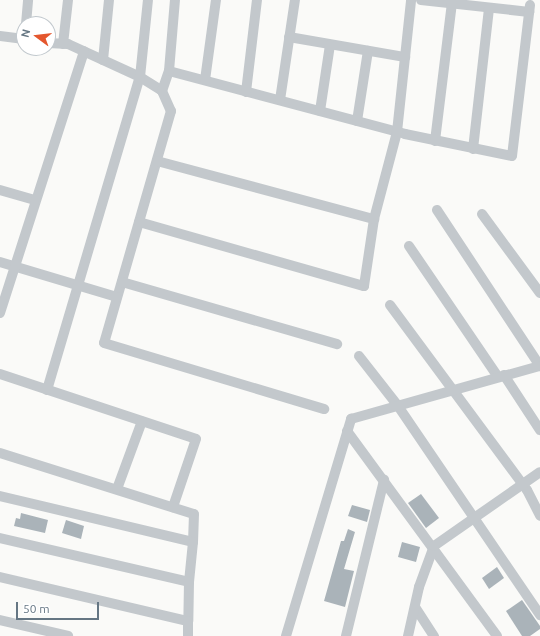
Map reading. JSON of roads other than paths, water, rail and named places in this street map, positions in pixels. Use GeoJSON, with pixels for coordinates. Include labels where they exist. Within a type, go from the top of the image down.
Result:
{"type":"FeatureCollection","features":[{"type":"Feature","properties":{"kind":"street"},"geometry":{"type":"LineString","coordinates":[[27,16],[28,0]]}},
{"type":"Feature","properties":{"kind":"street"},"geometry":{"type":"LineString","coordinates":[[63,44],[68,0]]}},
{"type":"Feature","properties":{"kind":"street"},"geometry":{"type":"LineString","coordinates":[[103,60],[109,0]]}},
{"type":"Feature","properties":{"kind":"street"},"geometry":{"type":"LineString","coordinates":[[47,390],[140,77],[148,0]]}},
{"type":"Feature","properties":{"kind":"street"},"geometry":{"type":"LineString","coordinates":[[162,91],[169,71],[175,0]]}},
{"type":"Feature","properties":{"kind":"street"},"geometry":{"type":"LineString","coordinates":[[205,80],[216,0]]}},
{"type":"Feature","properties":{"kind":"street"},"geometry":{"type":"LineString","coordinates":[[246,92],[257,0]]}},
{"type":"Feature","properties":{"kind":"street"},"geometry":{"type":"LineString","coordinates":[[280,100],[295,0]]}},
{"type":"Feature","properties":{"kind":"street"},"geometry":{"type":"LineString","coordinates":[[139,222],[364,286],[374,218],[397,132],[411,0]]}},
{"type":"Feature","properties":{"kind":"street"},"geometry":{"type":"LineString","coordinates":[[169,71],[397,132],[512,156],[529,8],[489,8],[421,0]]}},
{"type":"Feature","properties":{"kind":"street"},"geometry":{"type":"LineString","coordinates":[[435,141],[452,4]]}},
{"type":"Feature","properties":{"kind":"street"},"geometry":{"type":"LineString","coordinates":[[473,149],[489,8]]}},
{"type":"Feature","properties":{"kind":"street"},"geometry":{"type":"LineString","coordinates":[[0,36],[16,38]]}},
{"type":"Feature","properties":{"kind":"street"},"geometry":{"type":"LineString","coordinates":[[289,37],[405,57]]}},
{"type":"Feature","properties":{"kind":"street"},"geometry":{"type":"LineString","coordinates":[[56,44],[63,44],[84,51],[140,77],[162,91],[171,111],[104,343],[324,409]]}},
{"type":"Feature","properties":{"kind":"street"},"geometry":{"type":"LineString","coordinates":[[320,111],[330,45]]}},
{"type":"Feature","properties":{"kind":"street"},"geometry":{"type":"LineString","coordinates":[[0,313],[84,51]]}},
{"type":"Feature","properties":{"kind":"street"},"geometry":{"type":"LineString","coordinates":[[357,121],[368,51]]}},
{"type":"Feature","properties":{"kind":"street"},"geometry":{"type":"LineString","coordinates":[[157,161],[374,218]]}},
{"type":"Feature","properties":{"kind":"street"},"geometry":{"type":"LineString","coordinates":[[0,190],[36,200]]}},
{"type":"Feature","properties":{"kind":"street"},"geometry":{"type":"LineString","coordinates":[[286,636],[351,419],[540,366],[437,210]]}},
{"type":"Feature","properties":{"kind":"street"},"geometry":{"type":"LineString","coordinates":[[482,214],[540,293]]}},
{"type":"Feature","properties":{"kind":"street"},"geometry":{"type":"LineString","coordinates":[[409,246],[540,430]]}},
{"type":"Feature","properties":{"kind":"street"},"geometry":{"type":"LineString","coordinates":[[0,262],[117,297]]}},
{"type":"Feature","properties":{"kind":"street"},"geometry":{"type":"LineString","coordinates":[[122,282],[337,344]]}},
{"type":"Feature","properties":{"kind":"street"},"geometry":{"type":"LineString","coordinates":[[390,305],[456,390],[523,485],[540,516]]}},
{"type":"Feature","properties":{"kind":"street"},"geometry":{"type":"LineString","coordinates":[[359,356],[398,406],[540,614]]}},
{"type":"Feature","properties":{"kind":"street"},"geometry":{"type":"LineString","coordinates":[[0,374],[196,440],[173,507]]}},
{"type":"Feature","properties":{"kind":"street"},"geometry":{"type":"LineString","coordinates":[[117,489],[142,421]]}},
{"type":"Feature","properties":{"kind":"street"},"geometry":{"type":"LineString","coordinates":[[347,431],[434,546],[498,636]]}},
{"type":"Feature","properties":{"kind":"street"},"geometry":{"type":"LineString","coordinates":[[0,453],[194,514],[189,582],[188,636]]}},
{"type":"Feature","properties":{"kind":"street"},"geometry":{"type":"LineString","coordinates":[[408,636],[415,607],[434,546],[475,520],[540,472]]}},
{"type":"Feature","properties":{"kind":"street"},"geometry":{"type":"LineString","coordinates":[[346,636],[384,480]]}},
{"type":"Feature","properties":{"kind":"street"},"geometry":{"type":"LineString","coordinates":[[0,496],[192,542]]}},
{"type":"Feature","properties":{"kind":"street"},"geometry":{"type":"LineString","coordinates":[[0,538],[189,582]]}},
{"type":"Feature","properties":{"kind":"street"},"geometry":{"type":"LineString","coordinates":[[0,577],[188,621]]}},
{"type":"Feature","properties":{"kind":"street"},"geometry":{"type":"LineString","coordinates":[[415,607],[434,636]]}},
{"type":"Feature","properties":{"kind":"street"},"geometry":{"type":"LineString","coordinates":[[0,620],[68,636]]}}]}
